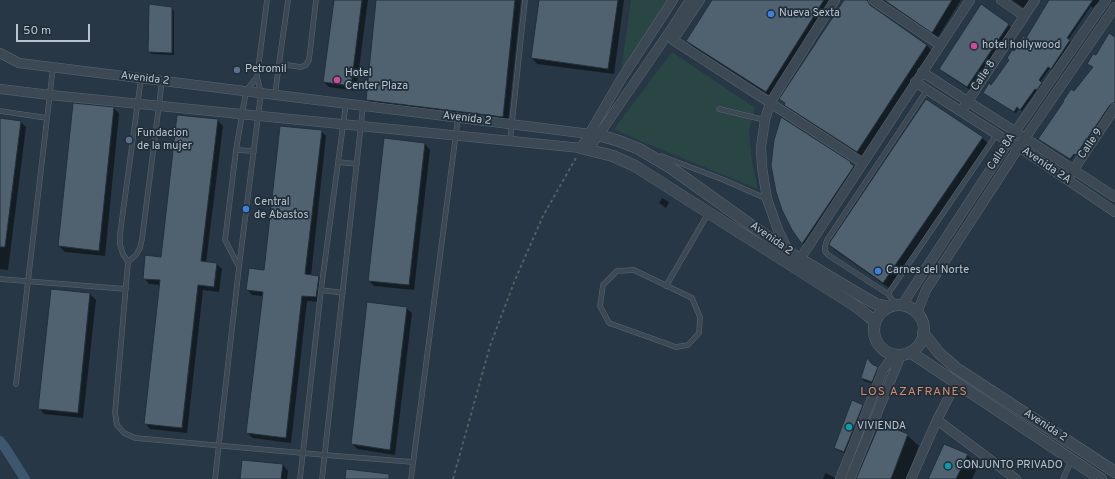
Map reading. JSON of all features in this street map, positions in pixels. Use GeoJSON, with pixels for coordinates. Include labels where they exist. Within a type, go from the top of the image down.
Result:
{"type":"FeatureCollection","features":[{"type":"Feature","properties":{"kind":"street"},"geometry":{"type":"LineString","coordinates":[[585,149],[594,134],[620,80],[673,0]]}},
{"type":"Feature","properties":{"kind":"street"},"geometry":{"type":"LineString","coordinates":[[594,134],[672,28],[690,0]]}},
{"type":"Feature","properties":{"kind":"street"},"geometry":{"type":"LineString","coordinates":[[700,0],[673,40],[863,163]]}},
{"type":"Feature","properties":{"kind":"street"},"geometry":{"type":"LineString","coordinates":[[790,253],[778,230],[767,199],[762,167],[761,147],[765,120],[770,102],[835,0]]}},
{"type":"Feature","properties":{"kind":"street"},"geometry":{"type":"LineString","coordinates":[[874,0],[940,45]]}},
{"type":"Feature","properties":{"kind":"street"},"geometry":{"type":"LineString","coordinates":[[800,259],[970,0]]}},
{"type":"Feature","properties":{"kind":"street"},"geometry":{"type":"LineString","coordinates":[[1001,0],[1024,16]]}},
{"type":"Feature","properties":{"kind":"street","name":"Calle 8"},"geometry":{"type":"LineString","coordinates":[[961,111],[1035,0]]}},
{"type":"Feature","properties":{"kind":"street","name":"Calle 8A"},"geometry":{"type":"LineString","coordinates":[[896,306],[1106,0]]}},
{"type":"Feature","properties":{"kind":"street","name":"Calle 8A"},"geometry":{"type":"LineString","coordinates":[[917,313],[926,290],[1025,138],[1115,7]]}},
{"type":"Feature","properties":{"kind":"street","name":"Avenida 2"},"geometry":{"type":"LineString","coordinates":[[0,53],[19,63],[594,134],[619,141],[639,149],[671,168],[790,253],[860,295],[876,304],[896,306]]}},
{"type":"Feature","properties":{"kind":"street","name":"Avenida 2A"},"geometry":{"type":"LineString","coordinates":[[922,72],[1115,197]]}},
{"type":"Feature","properties":{"kind":"street","name":"Avenida 2A"},"geometry":{"type":"LineString","coordinates":[[915,82],[1019,147],[1115,212]]}},
{"type":"Feature","properties":{"kind":"street","name":"Avenida 2"},"geometry":{"type":"LineString","coordinates":[[0,89],[585,149],[613,156],[635,166],[709,212],[854,304],[875,322]]}},
{"type":"Feature","properties":{"kind":"street","name":"Calle 9"},"geometry":{"type":"LineString","coordinates":[[1067,180],[1115,108]]}},
{"type":"Feature","properties":{"kind":"street"},"geometry":{"type":"LineString","coordinates":[[840,479],[883,370],[902,354],[917,347],[921,341],[923,325],[917,313],[907,307],[896,306],[883,310],[878,316],[875,322],[875,339],[886,352],[902,354]]}},
{"type":"Feature","properties":{"kind":"street","name":"Avenida 2"},"geometry":{"type":"LineString","coordinates":[[923,333],[939,353],[956,368],[1115,472]]}},
{"type":"Feature","properties":{"kind":"street","name":"Avenida 2"},"geometry":{"type":"LineString","coordinates":[[902,354],[956,383],[1101,479]]}},
{"type":"Feature","properties":{"kind":"street"},"geometry":{"type":"LineString","coordinates":[[850,479],[902,354]]}},
{"type":"Feature","properties":{"kind":"street"},"geometry":{"type":"LineString","coordinates":[[911,479],[937,420],[956,383]]}},
{"type":"Feature","properties":{"kind":"street"},"geometry":{"type":"LineString","coordinates":[[937,420],[1016,479]]}},
{"type":"Feature","properties":{"kind":"lane"},"geometry":{"type":"LineString","coordinates":[[215,479],[261,93],[257,77],[267,0]]}},
{"type":"Feature","properties":{"kind":"lane"},"geometry":{"type":"LineString","coordinates":[[275,95],[288,0]]}},
{"type":"Feature","properties":{"kind":"lane"},"geometry":{"type":"LineString","coordinates":[[279,64],[301,67],[306,65],[309,60],[316,0]]}},
{"type":"Feature","properties":{"kind":"lane"},"geometry":{"type":"LineString","coordinates":[[510,141],[525,0]]}},
{"type":"Feature","properties":{"kind":"lane"},"geometry":{"type":"LineString","coordinates":[[16,384],[53,67]]}},
{"type":"Feature","properties":{"kind":"lane"},"geometry":{"type":"LineString","coordinates":[[240,266],[225,240],[236,150],[246,91],[257,77]]}},
{"type":"Feature","properties":{"kind":"lane"},"geometry":{"type":"LineString","coordinates":[[141,78],[120,234],[120,245],[128,262],[115,413],[117,425],[124,433],[135,438],[413,462]]}},
{"type":"Feature","properties":{"kind":"lane"},"geometry":{"type":"LineString","coordinates":[[128,262],[136,255],[140,248],[142,239],[162,81]]}},
{"type":"Feature","properties":{"kind":"lane"},"geometry":{"type":"LineString","coordinates":[[896,306],[888,294],[828,255],[825,251],[825,246],[827,240],[928,90]]}},
{"type":"Feature","properties":{"kind":"lane"},"geometry":{"type":"LineString","coordinates":[[300,479],[321,290],[346,103]]}},
{"type":"Feature","properties":{"kind":"lane"},"geometry":{"type":"LineString","coordinates":[[322,479],[364,106]]}},
{"type":"Feature","properties":{"kind":"lane"},"geometry":{"type":"LineString","coordinates":[[719,109],[765,120]]}},
{"type":"Feature","properties":{"kind":"lane"},"geometry":{"type":"LineString","coordinates":[[0,111],[47,118]]}},
{"type":"Feature","properties":{"kind":"lane"},"geometry":{"type":"LineString","coordinates":[[411,479],[458,117]]}},
{"type":"Feature","properties":{"kind":"lane"},"geometry":{"type":"LineString","coordinates":[[134,130],[156,132]]}},
{"type":"Feature","properties":{"kind":"lane"},"geometry":{"type":"LineString","coordinates":[[888,294],[997,134]]}},
{"type":"Feature","properties":{"kind":"lane"},"geometry":{"type":"LineString","coordinates":[[639,149],[724,180],[767,199]]}},
{"type":"Feature","properties":{"kind":"lane"},"geometry":{"type":"LineString","coordinates":[[236,150],[254,151]]}},
{"type":"Feature","properties":{"kind":"lane"},"geometry":{"type":"LineString","coordinates":[[338,162],[357,164]]}},
{"type":"Feature","properties":{"kind":"lane"},"geometry":{"type":"LineString","coordinates":[[666,286],[709,212]]}},
{"type":"Feature","properties":{"kind":"lane"},"geometry":{"type":"LineString","coordinates":[[634,270],[666,286],[692,298],[700,317],[698,333],[688,345],[676,347],[609,323],[600,306],[603,285],[617,271],[634,270]]}},
{"type":"Feature","properties":{"kind":"lane"},"geometry":{"type":"LineString","coordinates":[[0,279],[126,289]]}},
{"type":"Feature","properties":{"kind":"lane"},"geometry":{"type":"LineString","coordinates":[[321,290],[343,293]]}},
{"type":"Feature","properties":{"kind":"lane"},"geometry":{"type":"LineString","coordinates":[[1063,479],[1072,459]]}},
{"type":"Feature","properties":{"kind":"path"},"geometry":{"type":"LineString","coordinates":[[453,479],[490,346],[509,294],[544,216],[585,149]]}},
{"type":"Feature","properties":{"kind":"green space"},"geometry":{"type":"Polygon","coordinates":[[[631,0],[669,0],[621,71],[631,0]]]}},
{"type":"Feature","properties":{"kind":"green space"},"geometry":{"type":"Polygon","coordinates":[[[672,52],[755,108],[749,131],[752,162],[758,189],[614,129],[672,52]]]}},
{"type":"Feature","properties":{"kind":"building"},"geometry":{"type":"Polygon","coordinates":[[[334,0],[362,0],[351,86],[323,82],[334,0]]]}},
{"type":"Feature","properties":{"kind":"building"},"geometry":{"type":"Polygon","coordinates":[[[376,0],[515,0],[503,117],[366,100],[376,0]]]}},
{"type":"Feature","properties":{"kind":"building"},"geometry":{"type":"Polygon","coordinates":[[[539,0],[618,0],[608,69],[531,58],[539,0]]]}},
{"type":"Feature","properties":{"kind":"building"},"geometry":{"type":"Polygon","coordinates":[[[712,0],[824,0],[766,92],[686,41],[712,0]]]}},
{"type":"Feature","properties":{"kind":"building"},"geometry":{"type":"Polygon","coordinates":[[[844,0],[867,0],[870,5],[927,45],[857,152],[784,105],[785,103],[779,99],[844,0]]]}},
{"type":"Feature","properties":{"kind":"building"},"geometry":{"type":"Polygon","coordinates":[[[884,0],[952,0],[932,33],[884,0]]]}},
{"type":"Feature","properties":{"kind":"building"},"geometry":{"type":"Polygon","coordinates":[[[1049,0],[1093,0],[1067,38],[1070,40],[1051,69],[1048,67],[1039,80],[1042,83],[1037,90],[1035,89],[1020,110],[1017,107],[1014,112],[983,93],[989,83],[991,85],[1009,60],[1007,58],[1012,50],[1014,51],[1023,36],[1026,38],[1049,0]]]}},
{"type":"Feature","properties":{"kind":"building"},"geometry":{"type":"Polygon","coordinates":[[[149,4],[172,7],[172,53],[148,52],[149,4]]]}},
{"type":"Feature","properties":{"kind":"building","name":"hotel hollywood"},"geometry":{"type":"Polygon","coordinates":[[[981,4],[1009,24],[967,87],[939,69],[981,4]]]}},
{"type":"Feature","properties":{"kind":"building"},"geometry":{"type":"Polygon","coordinates":[[[1109,33],[1115,37],[1115,102],[1110,105],[1076,155],[1074,154],[1070,159],[1038,139],[1071,89],[1074,91],[1093,67],[1087,64],[1093,54],[1096,55],[1109,33]]]}},
{"type":"Feature","properties":{"kind":"building"},"geometry":{"type":"Polygon","coordinates":[[[926,99],[983,137],[883,283],[829,245],[926,99]]]}},
{"type":"Feature","properties":{"kind":"building"},"geometry":{"type":"Polygon","coordinates":[[[73,103],[114,107],[99,251],[58,246],[73,103]]]}},
{"type":"Feature","properties":{"kind":"building"},"geometry":{"type":"Polygon","coordinates":[[[177,115],[218,119],[201,261],[217,263],[214,287],[198,285],[182,428],[144,424],[160,280],[143,279],[145,255],[161,257],[177,115]]]}},
{"type":"Feature","properties":{"kind":"building"},"geometry":{"type":"Polygon","coordinates":[[[781,117],[851,162],[850,163],[854,166],[802,244],[792,230],[782,210],[776,192],[771,165],[774,140],[781,117]]]}},
{"type":"Feature","properties":{"kind":"building"},"geometry":{"type":"Polygon","coordinates":[[[0,118],[21,121],[5,247],[0,247],[0,118]]]}},
{"type":"Feature","properties":{"kind":"building"},"geometry":{"type":"Polygon","coordinates":[[[280,126],[322,130],[305,274],[319,276],[316,297],[302,296],[286,438],[246,433],[263,292],[246,290],[249,268],[264,270],[280,126]]]}},
{"type":"Feature","properties":{"kind":"building"},"geometry":{"type":"Polygon","coordinates":[[[384,138],[425,143],[409,285],[368,281],[384,138]]]}},
{"type":"Feature","properties":{"kind":"building"},"geometry":{"type":"Polygon","coordinates":[[[51,289],[90,293],[78,413],[38,409],[51,289]]]}},
{"type":"Feature","properties":{"kind":"building"},"geometry":{"type":"Polygon","coordinates":[[[367,302],[407,307],[390,450],[351,444],[367,302]]]}},
{"type":"Feature","properties":{"kind":"building"},"geometry":{"type":"Polygon","coordinates":[[[867,358],[872,364],[878,367],[872,382],[861,378],[867,358]]]}},
{"type":"Feature","properties":{"kind":"building","name":"VIVIENDA"},"geometry":{"type":"Polygon","coordinates":[[[852,400],[863,405],[844,452],[834,448],[852,400]]]}},
{"type":"Feature","properties":{"kind":"building"},"geometry":{"type":"Polygon","coordinates":[[[880,423],[908,434],[891,479],[856,479],[880,423]]]}},
{"type":"Feature","properties":{"kind":"building","name":"CONJUNTO PRIVADO"},"geometry":{"type":"Polygon","coordinates":[[[944,444],[968,454],[956,479],[928,479],[944,444]]]}},
{"type":"Feature","properties":{"kind":"building"},"geometry":{"type":"Polygon","coordinates":[[[242,460],[283,464],[281,479],[240,479],[242,460]]]}},
{"type":"Feature","properties":{"kind":"building"},"geometry":{"type":"Polygon","coordinates":[[[346,469],[389,474],[389,479],[345,479],[346,469]]]}},
{"type":"Feature","properties":{"kind":"waterway"},"geometry":{"type":"LineString","coordinates":[[0,441],[25,479]]}},
{"type":"Feature","properties":{"kind":"place","name":"Nueva Sexta"},"geometry":{"type":"Point","coordinates":[771,14]}},
{"type":"Feature","properties":{"kind":"place","name":"hotel hollywood"},"geometry":{"type":"Point","coordinates":[974,46]}},
{"type":"Feature","properties":{"kind":"place","name":"Petromil"},"geometry":{"type":"Point","coordinates":[237,70]}},
{"type":"Feature","properties":{"kind":"place","name":"Hotel Center Plaza"},"geometry":{"type":"Point","coordinates":[337,80]}},
{"type":"Feature","properties":{"kind":"place","name":"Fundacion de la mujer"},"geometry":{"type":"Point","coordinates":[129,140]}},
{"type":"Feature","properties":{"kind":"place","name":"Central de Abastos"},"geometry":{"type":"Point","coordinates":[246,209]}},
{"type":"Feature","properties":{"kind":"place","name":"Carnes del Norte"},"geometry":{"type":"Point","coordinates":[878,271]}},
{"type":"Feature","properties":{"kind":"place","name":"VIVIENDA"},"geometry":{"type":"Point","coordinates":[849,427]}},
{"type":"Feature","properties":{"kind":"place","name":"CONJUNTO PRIVADO"},"geometry":{"type":"Point","coordinates":[948,466]}},
{"type":"Feature","properties":{"kind":"district","name":"LOS AZAFRANES"},"geometry":{"type":"Point","coordinates":[914,393]}}]}
